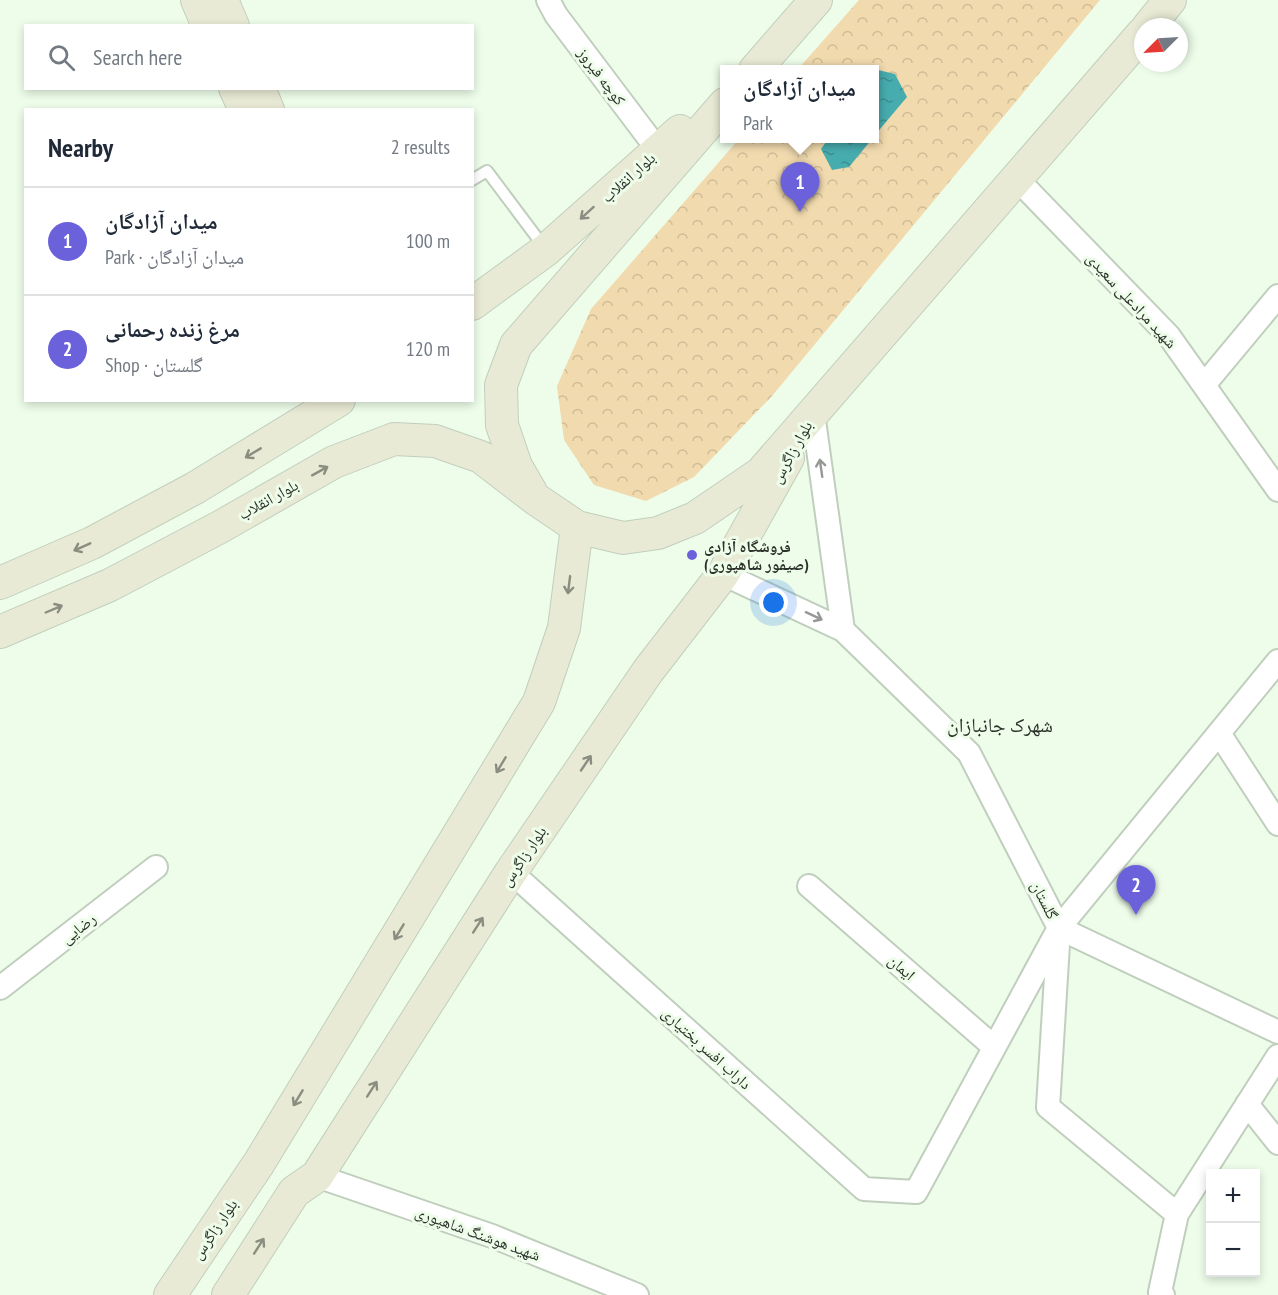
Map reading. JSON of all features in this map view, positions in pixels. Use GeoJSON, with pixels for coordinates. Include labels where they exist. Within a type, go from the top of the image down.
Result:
{"type":"FeatureCollection","features":[{"type":"Feature","properties":{"kind":"main road"},"geometry":{"type":"LineString","coordinates":[[197,0],[207,24]]}},
{"type":"Feature","properties":{"kind":"main road"},"geometry":{"type":"LineString","coordinates":[[222,0],[232,24]]}},
{"type":"Feature","properties":{"kind":"main road"},"geometry":{"type":"LineString","coordinates":[[759,65],[816,0]]}},
{"type":"Feature","properties":{"kind":"main road"},"geometry":{"type":"LineString","coordinates":[[1156,18],[1171,1]]}},
{"type":"Feature","properties":{"kind":"main road"},"geometry":{"type":"LineString","coordinates":[[577,527],[623,538],[658,533],[695,518],[761,473],[1134,43]]}},
{"type":"Feature","properties":{"kind":"main road"},"geometry":{"type":"LineString","coordinates":[[754,65],[777,45]]}},
{"type":"Feature","properties":{"kind":"main road"},"geometry":{"type":"LineString","coordinates":[[237,90],[243,108]]}},
{"type":"Feature","properties":{"kind":"main road"},"geometry":{"type":"LineString","coordinates":[[261,90],[267,108]]}},
{"type":"Feature","properties":{"kind":"main road","name":"بلوار انقلاب"},"geometry":{"type":"LineString","coordinates":[[474,303],[546,250],[720,95]]}},
{"type":"Feature","properties":{"kind":"main road"},"geometry":{"type":"LineString","coordinates":[[537,500],[516,466],[502,425],[501,385],[516,345],[720,110]]}},
{"type":"Feature","properties":{"kind":"main road"},"geometry":{"type":"LineString","coordinates":[[0,583],[92,543],[195,488],[336,402]]}},
{"type":"Feature","properties":{"kind":"main road","name":"بلوار زاگرس"},"geometry":{"type":"LineString","coordinates":[[228,1295],[294,1192],[316,1176],[511,872],[648,671],[723,574],[813,413]]}},
{"type":"Feature","properties":{"kind":"main road","name":"بلوار انقلاب"},"geometry":{"type":"LineString","coordinates":[[0,632],[110,585],[220,527],[334,462],[394,438],[435,441],[481,457],[577,527]]}},
{"type":"Feature","properties":{"kind":"main road","name":"بلوار زاگرس"},"geometry":{"type":"LineString","coordinates":[[171,1295],[259,1163],[539,702],[564,628],[577,527]]}},
{"type":"Feature","properties":{"kind":"street","name":"کوچه فیروز"},"geometry":{"type":"LineString","coordinates":[[548,0],[556,15],[658,150]]}},
{"type":"Feature","properties":{"kind":"street","name":"شهید مرادعلی سعیدی"},"geometry":{"type":"LineString","coordinates":[[1017,179],[1169,336],[1278,489]]}},
{"type":"Feature","properties":{"kind":"street"},"geometry":{"type":"LineString","coordinates":[[1204,385],[1278,296]]}},
{"type":"Feature","properties":{"kind":"street"},"geometry":{"type":"LineString","coordinates":[[813,413],[843,630]]}},
{"type":"Feature","properties":{"kind":"street","name":"گلستان"},"geometry":{"type":"LineString","coordinates":[[723,574],[843,630],[969,753],[1059,928],[1048,1107],[1177,1214]]}},
{"type":"Feature","properties":{"kind":"street"},"geometry":{"type":"LineString","coordinates":[[994,1047],[1059,928],[1278,661]]}},
{"type":"Feature","properties":{"kind":"street"},"geometry":{"type":"LineString","coordinates":[[1219,733],[1278,824]]}},
{"type":"Feature","properties":{"kind":"street","name":"رضایی"},"geometry":{"type":"LineString","coordinates":[[0,988],[156,867]]}},
{"type":"Feature","properties":{"kind":"street","name":"داراب افسر بختیاری"},"geometry":{"type":"LineString","coordinates":[[511,872],[864,1189],[916,1192],[994,1047]]}},
{"type":"Feature","properties":{"kind":"street","name":"ایمان"},"geometry":{"type":"LineString","coordinates":[[809,886],[994,1047]]}},
{"type":"Feature","properties":{"kind":"street"},"geometry":{"type":"LineString","coordinates":[[1059,928],[1278,1032]]}},
{"type":"Feature","properties":{"kind":"street"},"geometry":{"type":"LineString","coordinates":[[1163,1295],[1160,1292],[1177,1214],[1278,1056]]}},
{"type":"Feature","properties":{"kind":"street"},"geometry":{"type":"LineString","coordinates":[[1247,1104],[1278,1143]]}},
{"type":"Feature","properties":{"kind":"street","name":"شهید هوشنگ شاهپوری"},"geometry":{"type":"LineString","coordinates":[[316,1176],[492,1236],[637,1295]]}},
{"type":"Feature","properties":{"kind":"lane"},"geometry":{"type":"LineString","coordinates":[[474,179],[487,171],[546,250]]}},
{"type":"Feature","properties":{"kind":"green space"},"geometry":{"type":"Polygon","coordinates":[[[859,0],[1100,0],[772,396],[694,477],[646,501],[594,485],[564,440],[557,386],[591,309],[736,143],[879,143],[879,65],[802,65],[859,0]]]}},
{"type":"Feature","properties":{"kind":"water"},"geometry":{"type":"Polygon","coordinates":[[[879,70],[895,74],[907,97],[879,130],[879,70]]]}},
{"type":"Feature","properties":{"kind":"water"},"geometry":{"type":"Polygon","coordinates":[[[825,143],[869,143],[849,167],[832,170],[821,149],[825,143]]]}},
{"type":"Feature","properties":{"kind":"place","name":"میدان آزادگان"},"geometry":{"type":"Point","coordinates":[800,212]}},
{"type":"Feature","properties":{"kind":"place","name":"فروشگاه آزادی (صیفور شاهپوری)"},"geometry":{"type":"Point","coordinates":[692,555]}},
{"type":"Feature","properties":{"kind":"place","name":"مرغ زنده رحمانی"},"geometry":{"type":"Point","coordinates":[1136,915]}},
{"type":"Feature","properties":{"kind":"district","name":"شهرک جانبازان"},"geometry":{"type":"Point","coordinates":[1000,725]}}]}
